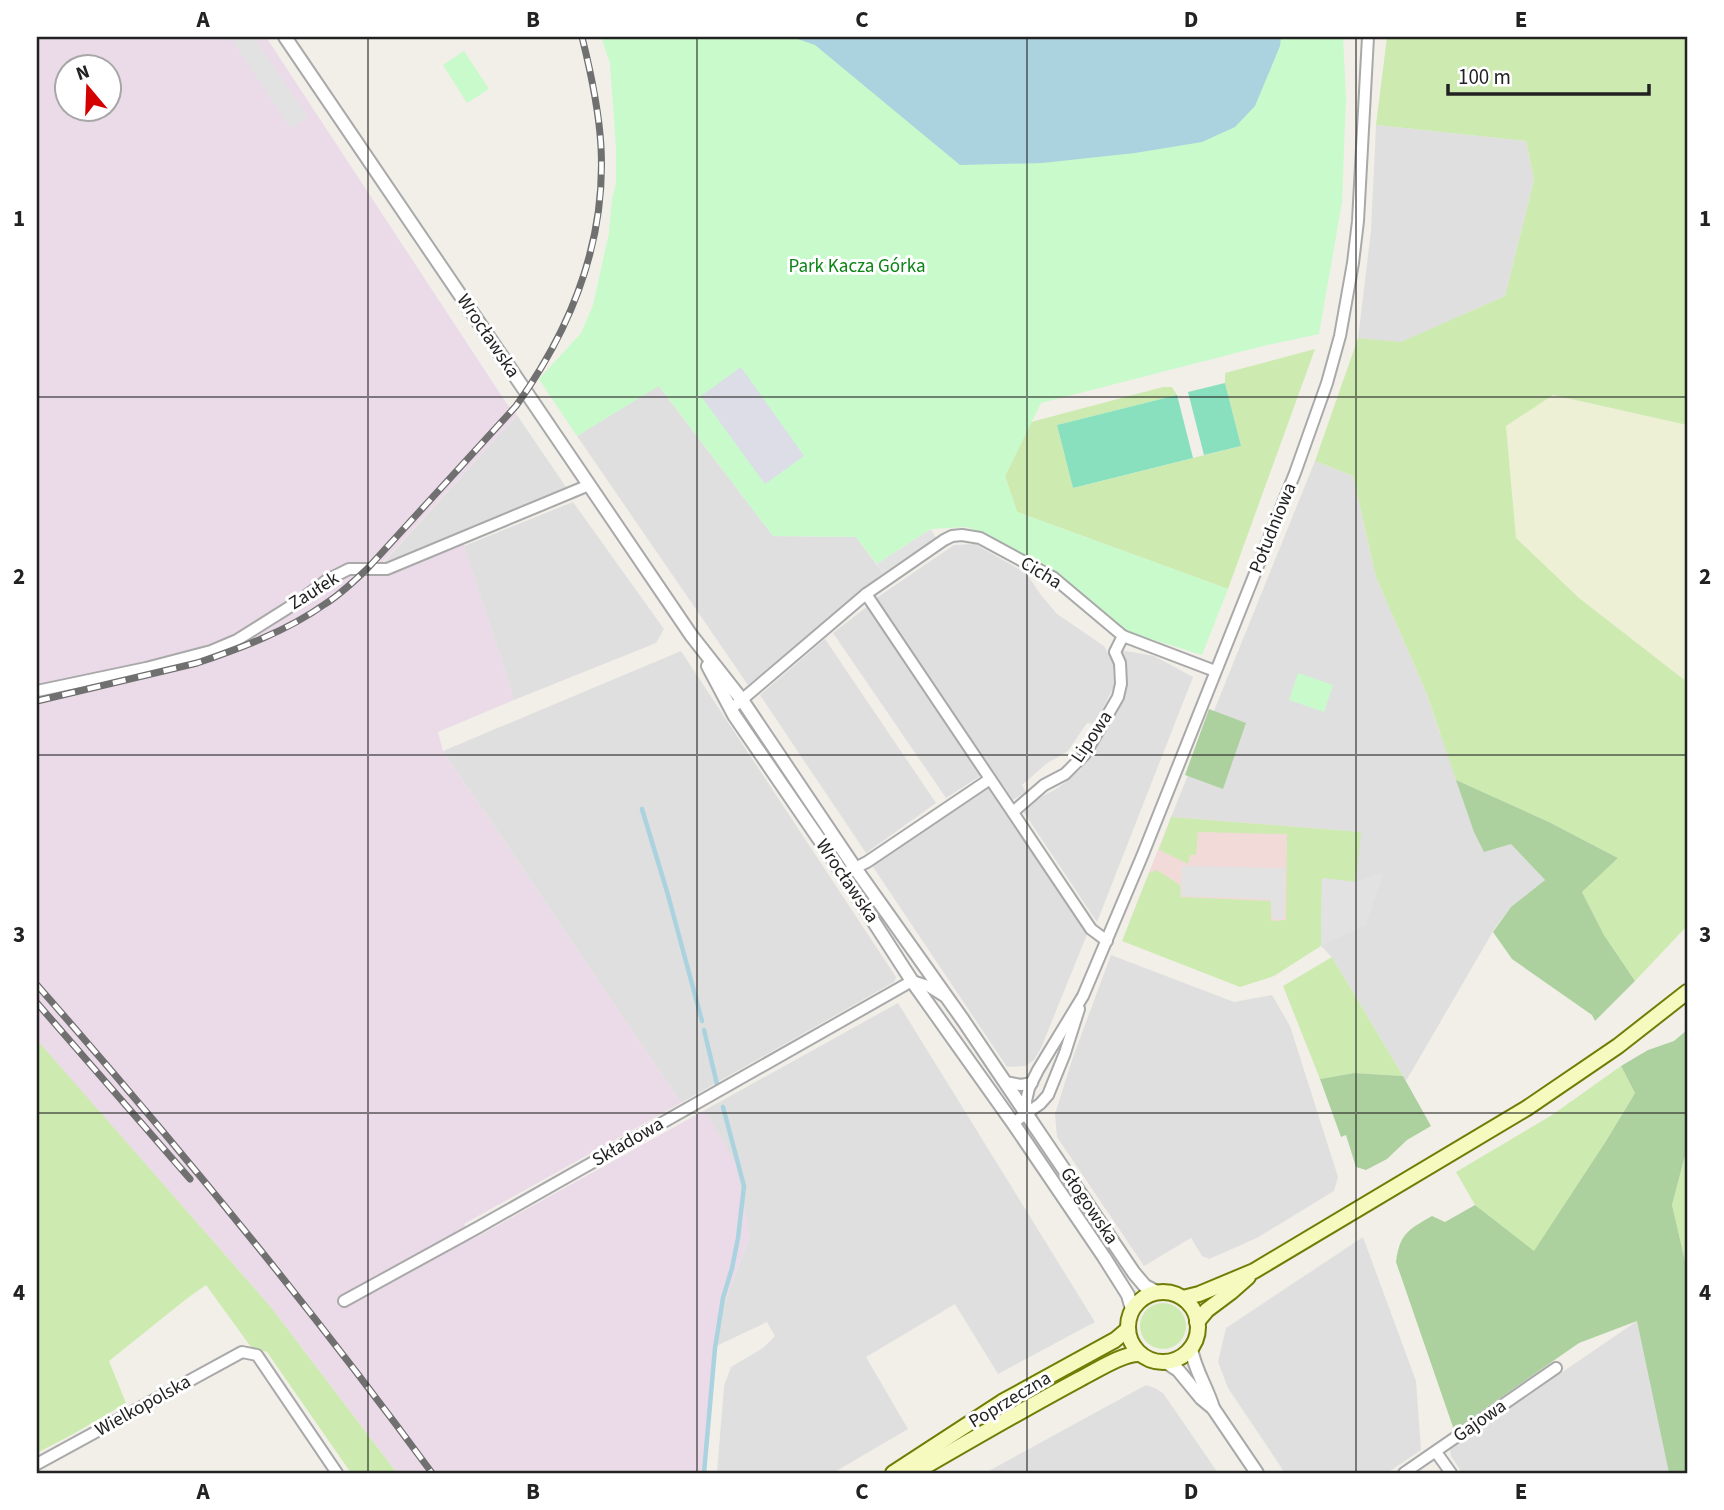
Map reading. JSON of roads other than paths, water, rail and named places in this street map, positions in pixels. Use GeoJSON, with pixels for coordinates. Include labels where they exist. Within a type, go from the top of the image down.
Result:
{"type":"FeatureCollection","features":[{"type":"Feature","properties":{"kind":"main road"},"geometry":{"type":"LineString","coordinates":[[1183,1298],[1254,1272],[1527,1108],[1618,1046],[1687,992]]}},
{"type":"Feature","properties":{"kind":"main road"},"geometry":{"type":"LineString","coordinates":[[1198,1322],[1207,1310],[1254,1272]]}},
{"type":"Feature","properties":{"kind":"main road"},"geometry":{"type":"LineString","coordinates":[[1157,1292],[1183,1298],[1193,1309],[1198,1322],[1198,1331],[1191,1348],[1184,1355],[1166,1362],[1152,1360],[1140,1354],[1131,1343],[1128,1329],[1132,1309],[1140,1300],[1157,1292]]}},
{"type":"Feature","properties":{"kind":"main road","name":"Poprzeczna"},"geometry":{"type":"LineString","coordinates":[[893,1473],[1002,1402],[1115,1340],[1128,1329]]}},
{"type":"Feature","properties":{"kind":"main road","name":"Poprzeczna"},"geometry":{"type":"LineString","coordinates":[[914,1473],[1045,1398],[1128,1355],[1140,1354]]}},
{"type":"Feature","properties":{"kind":"street","name":"Wrocławska"},"geometry":{"type":"LineString","coordinates":[[285,37],[691,635],[741,701],[849,871],[912,981],[1013,1123]]}},
{"type":"Feature","properties":{"kind":"street","name":"Południowa"},"geometry":{"type":"LineString","coordinates":[[1013,1123],[1048,1095],[1083,996],[1313,426],[1340,335],[1353,263],[1358,221],[1368,37]]}},
{"type":"Feature","properties":{"kind":"street","name":"Zaułek"},"geometry":{"type":"LineString","coordinates":[[37,691],[211,651],[237,640],[327,580],[349,569],[387,569],[589,485]]}},
{"type":"Feature","properties":{"kind":"street","name":"Cicha"},"geometry":{"type":"LineString","coordinates":[[731,709],[866,594],[944,540],[962,535],[980,538],[1054,578],[1123,636],[1215,671]]}},
{"type":"Feature","properties":{"kind":"street"},"geometry":{"type":"LineString","coordinates":[[866,594],[1091,929],[1107,941]]}},
{"type":"Feature","properties":{"kind":"street","name":"Wrocławska"},"geometry":{"type":"LineString","coordinates":[[691,635],[731,709],[849,871],[919,956],[1027,1113]]}},
{"type":"Feature","properties":{"kind":"street","name":"Lipowa"},"geometry":{"type":"LineString","coordinates":[[1013,812],[1044,785],[1065,774],[1085,754],[1118,697],[1121,684],[1115,652],[1123,636]]}},
{"type":"Feature","properties":{"kind":"street"},"geometry":{"type":"LineString","coordinates":[[849,871],[990,779]]}},
{"type":"Feature","properties":{"kind":"street"},"geometry":{"type":"LineString","coordinates":[[919,956],[919,965],[912,981],[928,986],[948,999]]}},
{"type":"Feature","properties":{"kind":"street","name":"Składowa"},"geometry":{"type":"LineString","coordinates":[[344,1301],[912,981]]}},
{"type":"Feature","properties":{"kind":"street","name":"Południowa"},"geometry":{"type":"LineString","coordinates":[[1027,1113],[1027,1095],[1032,1083],[1083,996]]}},
{"type":"Feature","properties":{"kind":"street"},"geometry":{"type":"LineString","coordinates":[[1006,1082],[1021,1085],[1032,1083]]}},
{"type":"Feature","properties":{"kind":"street","name":"Głogowska"},"geometry":{"type":"LineString","coordinates":[[1027,1113],[1134,1273],[1145,1286],[1157,1292]]}},
{"type":"Feature","properties":{"kind":"street","name":"Głogowska"},"geometry":{"type":"LineString","coordinates":[[1013,1123],[1121,1282],[1132,1309]]}},
{"type":"Feature","properties":{"kind":"street"},"geometry":{"type":"LineString","coordinates":[[1191,1348],[1213,1408]]}},
{"type":"Feature","properties":{"kind":"street","name":"Wielkopolska"},"geometry":{"type":"LineString","coordinates":[[37,1464],[242,1352],[257,1355],[337,1473]]}},
{"type":"Feature","properties":{"kind":"street"},"geometry":{"type":"LineString","coordinates":[[1166,1362],[1178,1370],[1213,1408],[1257,1473]]}},
{"type":"Feature","properties":{"kind":"street","name":"Gajowa"},"geometry":{"type":"LineString","coordinates":[[1404,1473],[1556,1368]]}},
{"type":"Feature","properties":{"kind":"street"},"geometry":{"type":"LineString","coordinates":[[1436,1452],[1451,1473]]}},
{"type":"Feature","properties":{"kind":"water"},"geometry":{"type":"Polygon","coordinates":[[[792,37],[1281,37],[1280,46],[1255,106],[1235,127],[1202,142],[1135,153],[1042,163],[960,165],[815,45],[792,37]]]}},
{"type":"Feature","properties":{"kind":"waterway"},"geometry":{"type":"LineString","coordinates":[[642,809],[702,1021]]}},
{"type":"Feature","properties":{"kind":"waterway"},"geometry":{"type":"LineString","coordinates":[[704,1030],[717,1084]]}},
{"type":"Feature","properties":{"kind":"waterway"},"geometry":{"type":"LineString","coordinates":[[704,1473],[715,1348],[723,1298],[738,1238],[744,1186],[723,1107]]}},
{"type":"Feature","properties":{"kind":"railway"},"geometry":{"type":"LineString","coordinates":[[37,701],[197,663],[263,638],[310,614],[367,569],[516,406],[536,377],[568,316],[581,284],[598,217],[601,183],[600,133],[582,37]]}},
{"type":"Feature","properties":{"kind":"railway"},"geometry":{"type":"LineString","coordinates":[[37,985],[240,1224],[432,1473]]}},
{"type":"Feature","properties":{"kind":"railway"},"geometry":{"type":"LineString","coordinates":[[37,1003],[190,1179]]}},
{"type":"Feature","properties":{"kind":"park label","name":"Park Kacza Górka"},"geometry":{"type":"Point","coordinates":[857,266]}}]}
